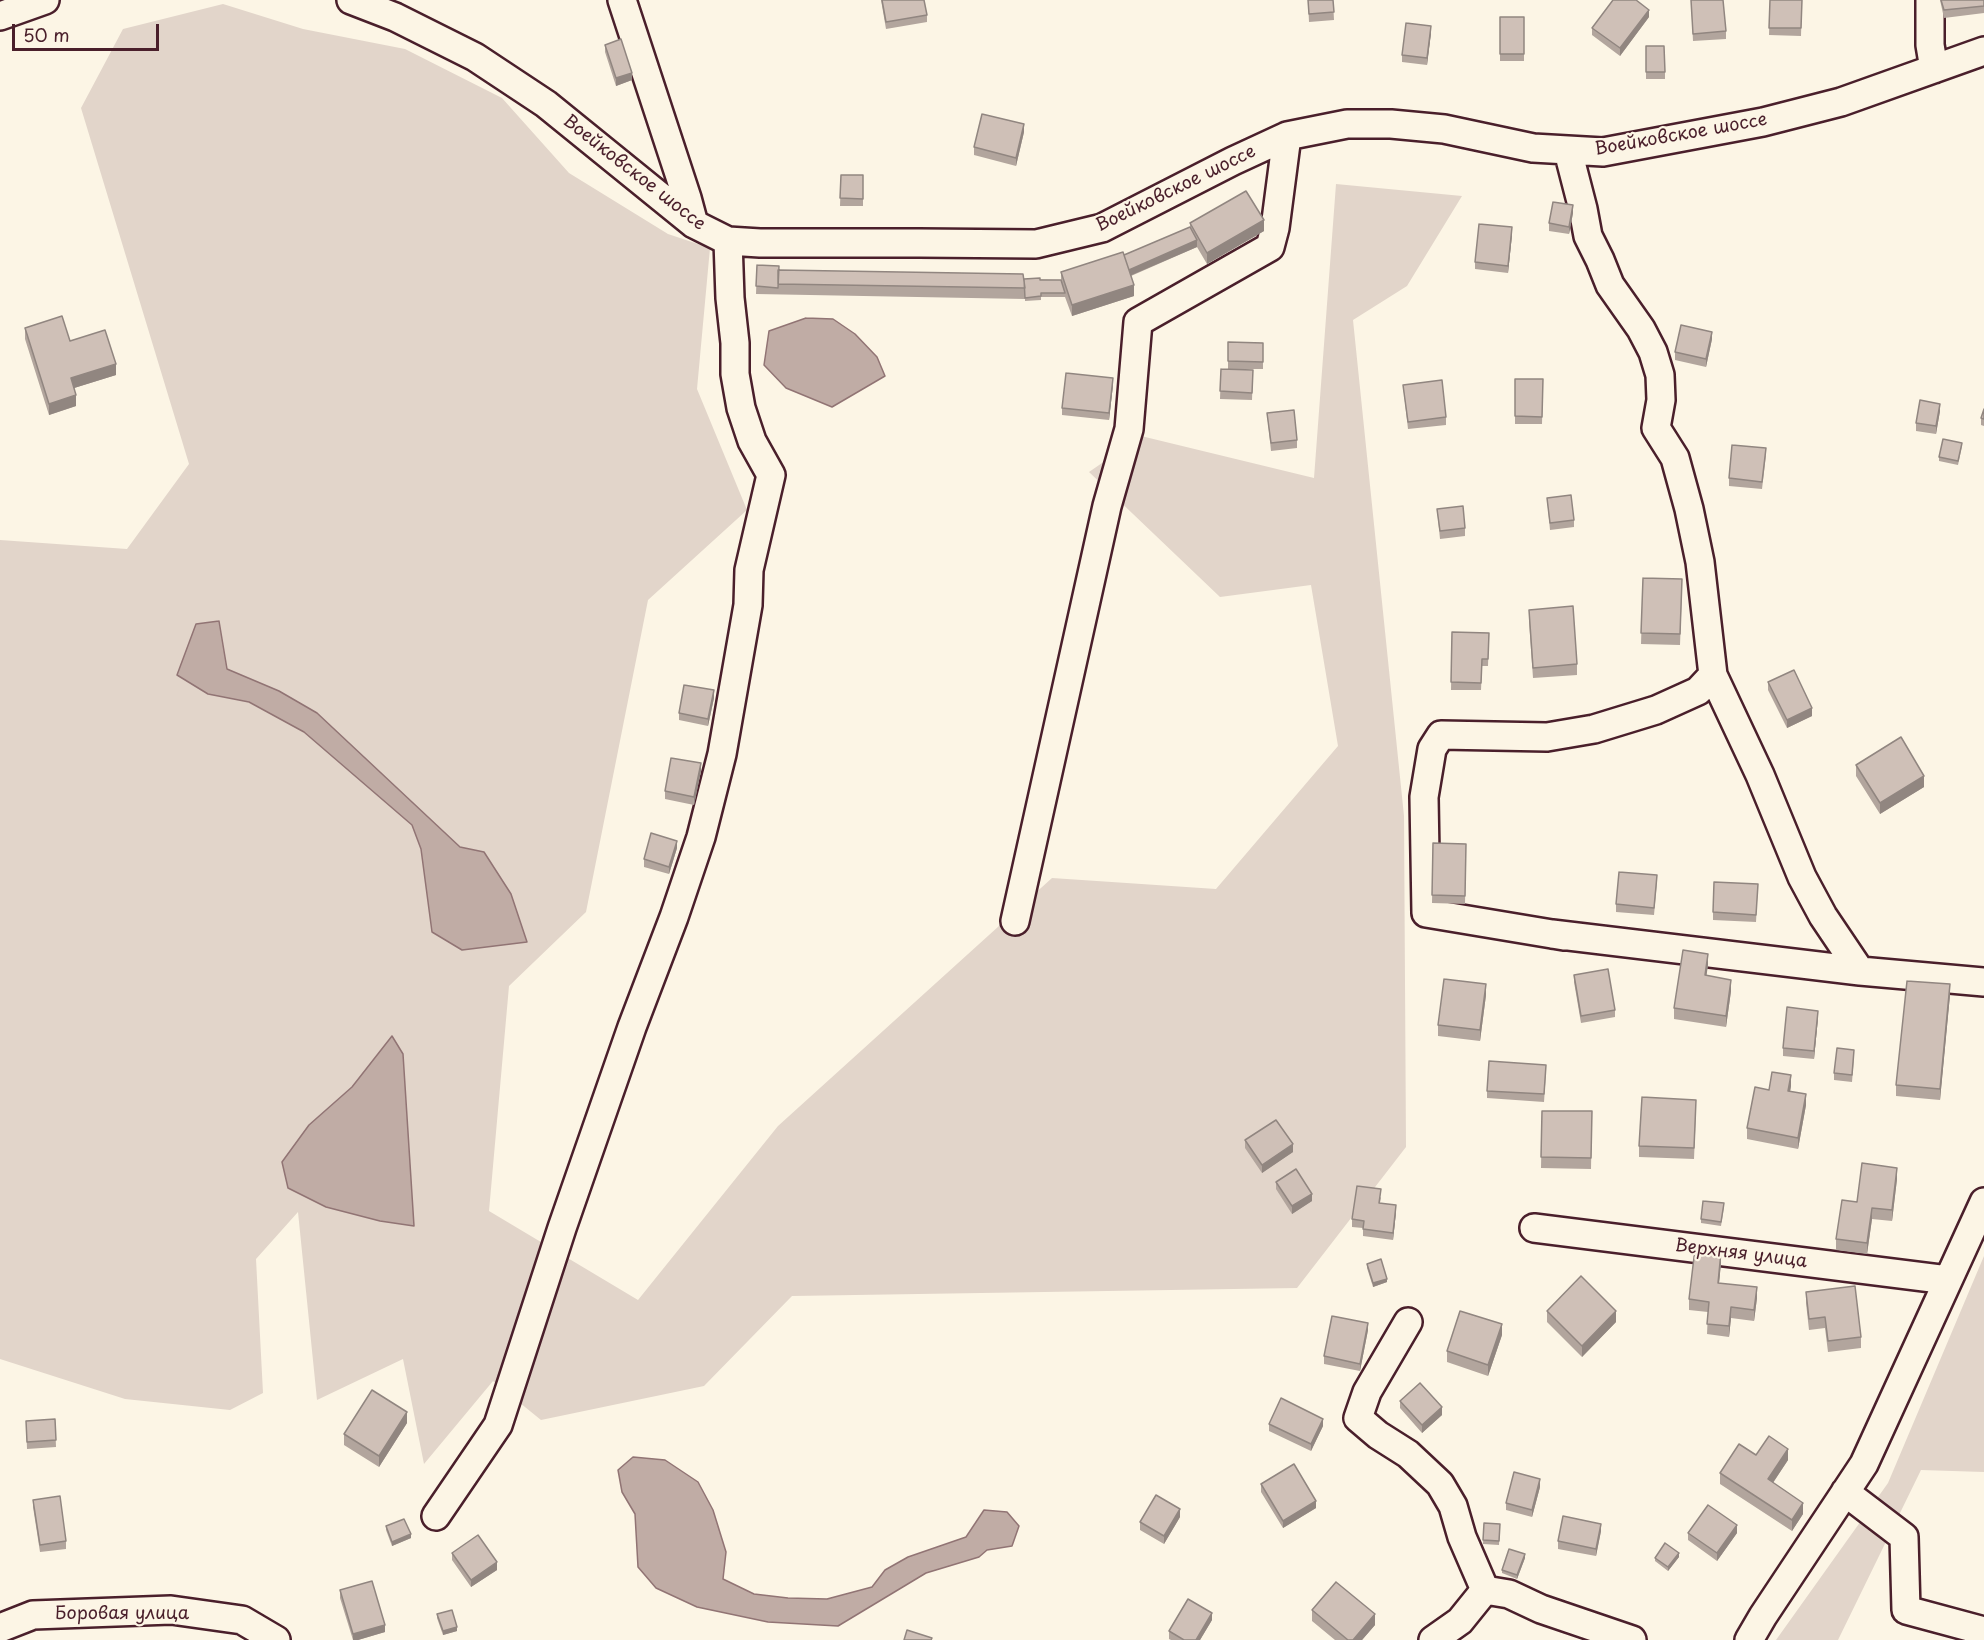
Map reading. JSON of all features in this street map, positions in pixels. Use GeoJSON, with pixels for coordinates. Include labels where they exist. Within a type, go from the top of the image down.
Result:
{"type":"FeatureCollection","features":[{"type":"Feature","properties":{"kind":"street"},"geometry":{"type":"LineString","coordinates":[[0,16],[45,0]]}},
{"type":"Feature","properties":{"kind":"street","name":"Воейковское шоссе"},"geometry":{"type":"LineString","coordinates":[[351,0],[395,17],[475,57],[546,104],[694,224],[728,241],[760,243],[1036,244],[1102,228],[1287,136],[1347,124],[1391,124],[1444,129],[1533,148],[1603,152],[1763,122],[1841,102],[1984,51]]}},
{"type":"Feature","properties":{"kind":"street"},"geometry":{"type":"LineString","coordinates":[[622,0],[694,224]]}},
{"type":"Feature","properties":{"kind":"street"},"geometry":{"type":"LineString","coordinates":[[1930,0],[1930,45],[1934,69]]}},
{"type":"Feature","properties":{"kind":"street"},"geometry":{"type":"LineString","coordinates":[[1015,921],[1105,517],[1129,429],[1138,322],[1270,247],[1275,228],[1287,136]]}},
{"type":"Feature","properties":{"kind":"street"},"geometry":{"type":"LineString","coordinates":[[1568,151],[1588,236],[1610,285],[1641,329],[1653,352],[1660,375],[1661,400],[1656,428],[1675,458],[1689,509],[1700,562],[1713,675],[1760,775],[1802,877],[1823,916],[1860,971]]}},
{"type":"Feature","properties":{"kind":"street"},"geometry":{"type":"LineString","coordinates":[[436,1516],[498,1425],[562,1228],[701,837],[722,754],[748,605],[749,570],[771,475],[752,441],[741,408],[735,374],[728,241]]}},
{"type":"Feature","properties":{"kind":"street"},"geometry":{"type":"LineString","coordinates":[[1713,675],[1698,691],[1656,710],[1594,729],[1547,737],[1441,735],[1432,749],[1424,797],[1426,913],[1558,935],[1860,971],[1984,982]]}},
{"type":"Feature","properties":{"kind":"street"},"geometry":{"type":"LineString","coordinates":[[1749,1640],[1864,1464],[1984,1202]]}},
{"type":"Feature","properties":{"kind":"street","name":"Верхняя улица"},"geometry":{"type":"LineString","coordinates":[[1534,1228],[1948,1280]]}},
{"type":"Feature","properties":{"kind":"street"},"geometry":{"type":"LineString","coordinates":[[1408,1322],[1367,1392],[1358,1418],[1378,1435],[1408,1454],[1440,1484],[1453,1506],[1462,1537],[1485,1590]]}},
{"type":"Feature","properties":{"kind":"street"},"geometry":{"type":"LineString","coordinates":[[1845,1492],[1904,1537],[1906,1610],[1984,1631]]}},
{"type":"Feature","properties":{"kind":"street"},"geometry":{"type":"LineString","coordinates":[[1433,1640],[1460,1621],[1485,1590]]}},
{"type":"Feature","properties":{"kind":"street"},"geometry":{"type":"LineString","coordinates":[[1485,1590],[1509,1594],[1541,1609],[1632,1640]]}},
{"type":"Feature","properties":{"kind":"street","name":"Боровая улица"},"geometry":{"type":"LineString","coordinates":[[0,1628],[33,1615],[171,1610],[206,1628],[242,1620],[276,1640]]}},
{"type":"Feature","properties":{"kind":"shaded area"},"geometry":{"type":"Polygon","coordinates":[[[223,4],[303,29],[405,49],[502,98],[569,173],[668,234],[710,248],[697,389],[747,510],[648,600],[586,912],[509,986],[489,1211],[638,1300],[778,1126],[1052,878],[1216,889],[1338,746],[1311,585],[1220,597],[1089,472],[1141,436],[1314,478],[1336,184],[1462,196],[1407,286],[1353,320],[1404,816],[1406,1147],[1297,1288],[792,1296],[704,1386],[541,1420],[493,1381],[424,1464],[403,1359],[317,1400],[298,1212],[256,1259],[263,1393],[230,1410],[125,1399],[0,1359],[0,540],[127,549],[189,464],[81,108],[123,29],[223,4]],[[219,621],[208,694],[248,702],[304,732],[412,825],[421,849],[484,852],[460,847],[317,713],[279,691],[226,669],[219,621]],[[393,1036],[352,1087],[309,1125],[380,1221],[393,1036]]]}},
{"type":"Feature","properties":{"kind":"shaded area"},"geometry":{"type":"Polygon","coordinates":[[[806,318],[833,319],[855,334],[877,357],[885,376],[832,407],[786,388],[764,365],[769,331],[806,318]]]}},
{"type":"Feature","properties":{"kind":"shaded area"},"geometry":{"type":"Polygon","coordinates":[[[219,621],[227,669],[279,691],[317,713],[460,847],[484,852],[511,894],[527,942],[462,950],[432,932],[421,849],[412,825],[304,732],[249,702],[208,694],[177,675],[196,624],[219,621]]]}},
{"type":"Feature","properties":{"kind":"shaded area"},"geometry":{"type":"Polygon","coordinates":[[[392,1036],[403,1054],[414,1226],[380,1221],[326,1207],[288,1188],[282,1162],[309,1125],[352,1087],[392,1036]]]}},
{"type":"Feature","properties":{"kind":"shaded area"},"geometry":{"type":"Polygon","coordinates":[[[1984,1256],[1984,1472],[1921,1470],[1838,1640],[1776,1640],[1888,1483],[1984,1256]]]}},
{"type":"Feature","properties":{"kind":"shaded area"},"geometry":{"type":"Polygon","coordinates":[[[633,1457],[665,1460],[698,1482],[713,1510],[726,1552],[723,1579],[754,1594],[827,1599],[872,1587],[885,1570],[908,1557],[966,1537],[984,1510],[1007,1512],[1019,1526],[1012,1546],[987,1550],[979,1557],[926,1573],[838,1626],[768,1622],[697,1607],[656,1588],[638,1567],[635,1514],[622,1492],[618,1470],[633,1457]]]}},
{"type":"Feature","properties":{"kind":"building"},"geometry":{"type":"Polygon","coordinates":[[[882,0],[924,0],[927,15],[886,22],[882,0]]]}},
{"type":"Feature","properties":{"kind":"building"},"geometry":{"type":"Polygon","coordinates":[[[1308,0],[1333,0],[1334,12],[1309,14],[1308,0]]]}},
{"type":"Feature","properties":{"kind":"building"},"geometry":{"type":"Polygon","coordinates":[[[1613,0],[1636,0],[1649,10],[1620,48],[1592,28],[1613,0]]]}},
{"type":"Feature","properties":{"kind":"building"},"geometry":{"type":"Polygon","coordinates":[[[1691,0],[1723,0],[1726,31],[1693,34],[1691,0]]]}},
{"type":"Feature","properties":{"kind":"building"},"geometry":{"type":"Polygon","coordinates":[[[1770,0],[1802,0],[1801,28],[1769,28],[1770,0]]]}},
{"type":"Feature","properties":{"kind":"building"},"geometry":{"type":"Polygon","coordinates":[[[1941,0],[1984,0],[1984,6],[1944,10],[1941,0]]]}},
{"type":"Feature","properties":{"kind":"building"},"geometry":{"type":"Polygon","coordinates":[[[1500,17],[1524,17],[1524,54],[1500,54],[1500,17]]]}},
{"type":"Feature","properties":{"kind":"building"},"geometry":{"type":"Polygon","coordinates":[[[1406,23],[1431,26],[1427,58],[1402,55],[1406,23]]]}},
{"type":"Feature","properties":{"kind":"building"},"geometry":{"type":"Polygon","coordinates":[[[621,39],[632,73],[616,78],[605,45],[621,39]]]}},
{"type":"Feature","properties":{"kind":"building"},"geometry":{"type":"Polygon","coordinates":[[[1646,46],[1664,46],[1665,72],[1646,72],[1646,46]]]}},
{"type":"Feature","properties":{"kind":"building"},"geometry":{"type":"Polygon","coordinates":[[[982,114],[1024,124],[1016,158],[974,147],[982,114]]]}},
{"type":"Feature","properties":{"kind":"building"},"geometry":{"type":"Polygon","coordinates":[[[841,175],[863,175],[863,199],[840,198],[841,175]]]}},
{"type":"Feature","properties":{"kind":"building"},"geometry":{"type":"Polygon","coordinates":[[[1246,191],[1264,220],[1207,253],[1190,223],[1246,191]]]}},
{"type":"Feature","properties":{"kind":"building"},"geometry":{"type":"Polygon","coordinates":[[[1553,202],[1573,205],[1569,227],[1549,223],[1553,202]]]}},
{"type":"Feature","properties":{"kind":"building"},"geometry":{"type":"Polygon","coordinates":[[[1479,224],[1512,227],[1508,266],[1475,262],[1479,224]]]}},
{"type":"Feature","properties":{"kind":"building"},"geometry":{"type":"Polygon","coordinates":[[[1190,227],[1197,240],[1129,270],[1124,255],[1190,227]]]}},
{"type":"Feature","properties":{"kind":"building"},"geometry":{"type":"Polygon","coordinates":[[[1123,252],[1134,285],[1072,305],[1061,272],[1123,252]]]}},
{"type":"Feature","properties":{"kind":"building"},"geometry":{"type":"Polygon","coordinates":[[[757,265],[779,266],[778,288],[756,286],[757,265]]]}},
{"type":"Feature","properties":{"kind":"building"},"geometry":{"type":"Polygon","coordinates":[[[778,270],[1023,274],[1025,288],[778,284],[778,270]]]}},
{"type":"Feature","properties":{"kind":"building"},"geometry":{"type":"Polygon","coordinates":[[[1040,278],[1040,280],[1061,280],[1065,293],[1041,293],[1041,296],[1025,298],[1024,279],[1040,278]]]}},
{"type":"Feature","properties":{"kind":"building"},"geometry":{"type":"Polygon","coordinates":[[[62,316],[70,341],[105,330],[116,364],[71,378],[76,395],[49,404],[25,328],[62,316]]]}},
{"type":"Feature","properties":{"kind":"building"},"geometry":{"type":"Polygon","coordinates":[[[1681,325],[1712,332],[1706,359],[1675,352],[1681,325]]]}},
{"type":"Feature","properties":{"kind":"building"},"geometry":{"type":"Polygon","coordinates":[[[1228,342],[1263,343],[1263,362],[1228,361],[1228,342]]]}},
{"type":"Feature","properties":{"kind":"building"},"geometry":{"type":"Polygon","coordinates":[[[1221,369],[1253,370],[1252,393],[1220,391],[1221,369]]]}},
{"type":"Feature","properties":{"kind":"building"},"geometry":{"type":"Polygon","coordinates":[[[1066,373],[1113,378],[1109,413],[1062,408],[1066,373]]]}},
{"type":"Feature","properties":{"kind":"building"},"geometry":{"type":"Polygon","coordinates":[[[1515,379],[1543,379],[1542,417],[1515,416],[1515,379]]]}},
{"type":"Feature","properties":{"kind":"building"},"geometry":{"type":"Polygon","coordinates":[[[1442,380],[1446,417],[1408,422],[1403,385],[1442,380]]]}},
{"type":"Feature","properties":{"kind":"building"},"geometry":{"type":"Polygon","coordinates":[[[1920,400],[1940,404],[1936,426],[1916,423],[1920,400]]]}},
{"type":"Feature","properties":{"kind":"building"},"geometry":{"type":"Polygon","coordinates":[[[1294,410],[1297,440],[1271,443],[1267,413],[1294,410]]]}},
{"type":"Feature","properties":{"kind":"building"},"geometry":{"type":"Polygon","coordinates":[[[1943,439],[1962,443],[1958,461],[1939,457],[1943,439]]]}},
{"type":"Feature","properties":{"kind":"building"},"geometry":{"type":"Polygon","coordinates":[[[1732,445],[1766,448],[1762,482],[1729,478],[1732,445]]]}},
{"type":"Feature","properties":{"kind":"building"},"geometry":{"type":"Polygon","coordinates":[[[1571,495],[1574,520],[1550,523],[1547,498],[1571,495]]]}},
{"type":"Feature","properties":{"kind":"building"},"geometry":{"type":"Polygon","coordinates":[[[1463,506],[1465,528],[1440,531],[1437,509],[1463,506]]]}},
{"type":"Feature","properties":{"kind":"building"},"geometry":{"type":"Polygon","coordinates":[[[1643,578],[1682,579],[1680,634],[1641,633],[1643,578]]]}},
{"type":"Feature","properties":{"kind":"building"},"geometry":{"type":"Polygon","coordinates":[[[1573,606],[1577,664],[1533,668],[1529,610],[1573,606]]]}},
{"type":"Feature","properties":{"kind":"building"},"geometry":{"type":"Polygon","coordinates":[[[1452,632],[1489,633],[1488,659],[1482,659],[1481,683],[1451,682],[1452,632]]]}},
{"type":"Feature","properties":{"kind":"building"},"geometry":{"type":"Polygon","coordinates":[[[1794,670],[1812,708],[1787,720],[1768,682],[1794,670]]]}},
{"type":"Feature","properties":{"kind":"building"},"geometry":{"type":"Polygon","coordinates":[[[684,685],[714,690],[708,719],[679,713],[684,685]]]}},
{"type":"Feature","properties":{"kind":"building"},"geometry":{"type":"Polygon","coordinates":[[[1901,737],[1924,776],[1880,803],[1856,765],[1901,737]]]}},
{"type":"Feature","properties":{"kind":"building"},"geometry":{"type":"Polygon","coordinates":[[[671,758],[701,763],[694,797],[665,791],[671,758]]]}},
{"type":"Feature","properties":{"kind":"building"},"geometry":{"type":"Polygon","coordinates":[[[651,833],[677,841],[669,867],[644,859],[651,833]]]}},
{"type":"Feature","properties":{"kind":"building"},"geometry":{"type":"Polygon","coordinates":[[[1433,843],[1466,844],[1465,896],[1432,895],[1433,843]]]}},
{"type":"Feature","properties":{"kind":"building"},"geometry":{"type":"Polygon","coordinates":[[[1619,872],[1657,875],[1654,908],[1616,904],[1619,872]]]}},
{"type":"Feature","properties":{"kind":"building"},"geometry":{"type":"Polygon","coordinates":[[[1714,882],[1758,884],[1756,915],[1713,912],[1714,882]]]}},
{"type":"Feature","properties":{"kind":"building"},"geometry":{"type":"Polygon","coordinates":[[[1683,950],[1708,954],[1705,975],[1731,980],[1726,1016],[1674,1008],[1683,950]]]}},
{"type":"Feature","properties":{"kind":"building"},"geometry":{"type":"Polygon","coordinates":[[[1608,969],[1615,1010],[1581,1016],[1574,975],[1608,969]]]}},
{"type":"Feature","properties":{"kind":"building"},"geometry":{"type":"Polygon","coordinates":[[[1444,979],[1486,984],[1480,1030],[1438,1025],[1444,979]]]}},
{"type":"Feature","properties":{"kind":"building"},"geometry":{"type":"Polygon","coordinates":[[[1907,981],[1950,984],[1940,1089],[1896,1085],[1907,981]]]}},
{"type":"Feature","properties":{"kind":"building"},"geometry":{"type":"Polygon","coordinates":[[[1787,1007],[1818,1011],[1814,1051],[1783,1048],[1787,1007]]]}},
{"type":"Feature","properties":{"kind":"building"},"geometry":{"type":"Polygon","coordinates":[[[1837,1048],[1854,1050],[1852,1075],[1834,1073],[1837,1048]]]}},
{"type":"Feature","properties":{"kind":"building"},"geometry":{"type":"Polygon","coordinates":[[[1489,1061],[1546,1065],[1544,1094],[1487,1091],[1489,1061]]]}},
{"type":"Feature","properties":{"kind":"building"},"geometry":{"type":"Polygon","coordinates":[[[1772,1072],[1791,1075],[1788,1091],[1806,1094],[1798,1138],[1747,1128],[1755,1087],[1769,1090],[1772,1072]]]}},
{"type":"Feature","properties":{"kind":"building"},"geometry":{"type":"Polygon","coordinates":[[[1642,1097],[1696,1100],[1694,1148],[1639,1146],[1642,1097]]]}},
{"type":"Feature","properties":{"kind":"building"},"geometry":{"type":"Polygon","coordinates":[[[1542,1111],[1592,1111],[1591,1158],[1541,1157],[1542,1111]]]}},
{"type":"Feature","properties":{"kind":"building"},"geometry":{"type":"Polygon","coordinates":[[[1276,1120],[1293,1144],[1262,1165],[1245,1140],[1276,1120]]]}},
{"type":"Feature","properties":{"kind":"building"},"geometry":{"type":"Polygon","coordinates":[[[1862,1163],[1897,1168],[1892,1210],[1872,1208],[1867,1243],[1836,1239],[1842,1200],[1857,1202],[1862,1163]]]}},
{"type":"Feature","properties":{"kind":"building"},"geometry":{"type":"Polygon","coordinates":[[[1296,1169],[1312,1194],[1292,1206],[1276,1182],[1296,1169]]]}},
{"type":"Feature","properties":{"kind":"building"},"geometry":{"type":"Polygon","coordinates":[[[1357,1186],[1381,1189],[1379,1203],[1396,1205],[1393,1233],[1363,1229],[1364,1221],[1352,1219],[1357,1186]]]}},
{"type":"Feature","properties":{"kind":"building"},"geometry":{"type":"Polygon","coordinates":[[[1703,1201],[1724,1203],[1721,1222],[1701,1219],[1703,1201]]]}},
{"type":"Feature","properties":{"kind":"building"},"geometry":{"type":"Polygon","coordinates":[[[1695,1249],[1721,1252],[1718,1283],[1757,1287],[1754,1310],[1731,1307],[1729,1326],[1707,1324],[1709,1302],[1689,1299],[1695,1249]]]}},
{"type":"Feature","properties":{"kind":"building"},"geometry":{"type":"Polygon","coordinates":[[[1381,1259],[1387,1279],[1373,1283],[1367,1264],[1381,1259]]]}},
{"type":"Feature","properties":{"kind":"building"},"geometry":{"type":"Polygon","coordinates":[[[1581,1276],[1616,1311],[1582,1346],[1547,1311],[1581,1276]]]}},
{"type":"Feature","properties":{"kind":"building"},"geometry":{"type":"Polygon","coordinates":[[[1855,1286],[1861,1337],[1828,1341],[1825,1317],[1809,1319],[1806,1292],[1855,1286]]]}},
{"type":"Feature","properties":{"kind":"building"},"geometry":{"type":"Polygon","coordinates":[[[1460,1311],[1502,1324],[1488,1365],[1447,1351],[1460,1311]]]}},
{"type":"Feature","properties":{"kind":"building"},"geometry":{"type":"Polygon","coordinates":[[[1332,1316],[1368,1323],[1360,1364],[1324,1356],[1332,1316]]]}},
{"type":"Feature","properties":{"kind":"building"},"geometry":{"type":"Polygon","coordinates":[[[1420,1383],[1442,1407],[1422,1425],[1400,1401],[1420,1383]]]}},
{"type":"Feature","properties":{"kind":"building"},"geometry":{"type":"Polygon","coordinates":[[[372,1390],[407,1412],[379,1456],[344,1434],[372,1390]]]}},
{"type":"Feature","properties":{"kind":"building"},"geometry":{"type":"Polygon","coordinates":[[[1281,1398],[1323,1419],[1311,1444],[1269,1424],[1281,1398]]]}},
{"type":"Feature","properties":{"kind":"building"},"geometry":{"type":"Polygon","coordinates":[[[55,1419],[56,1440],[27,1442],[26,1421],[55,1419]]]}},
{"type":"Feature","properties":{"kind":"building"},"geometry":{"type":"Polygon","coordinates":[[[1769,1436],[1788,1449],[1768,1479],[1803,1503],[1792,1520],[1720,1473],[1739,1444],[1756,1455],[1769,1436]]]}},
{"type":"Feature","properties":{"kind":"building"},"geometry":{"type":"Polygon","coordinates":[[[1294,1464],[1316,1501],[1283,1521],[1261,1484],[1294,1464]]]}},
{"type":"Feature","properties":{"kind":"building"},"geometry":{"type":"Polygon","coordinates":[[[1514,1472],[1540,1479],[1532,1510],[1506,1503],[1514,1472]]]}},
{"type":"Feature","properties":{"kind":"building"},"geometry":{"type":"Polygon","coordinates":[[[1156,1495],[1180,1509],[1164,1536],[1140,1522],[1156,1495]]]}},
{"type":"Feature","properties":{"kind":"building"},"geometry":{"type":"Polygon","coordinates":[[[60,1496],[66,1541],[40,1545],[33,1500],[60,1496]]]}},
{"type":"Feature","properties":{"kind":"building"},"geometry":{"type":"Polygon","coordinates":[[[1708,1505],[1737,1525],[1717,1553],[1688,1533],[1708,1505]]]}},
{"type":"Feature","properties":{"kind":"building"},"geometry":{"type":"Polygon","coordinates":[[[1563,1516],[1601,1524],[1596,1549],[1558,1541],[1563,1516]]]}},
{"type":"Feature","properties":{"kind":"building"},"geometry":{"type":"Polygon","coordinates":[[[404,1519],[411,1534],[392,1542],[386,1526],[404,1519]]]}},
{"type":"Feature","properties":{"kind":"building"},"geometry":{"type":"Polygon","coordinates":[[[1484,1523],[1500,1524],[1499,1541],[1483,1540],[1484,1523]]]}},
{"type":"Feature","properties":{"kind":"building"},"geometry":{"type":"Polygon","coordinates":[[[478,1535],[497,1562],[471,1580],[452,1553],[478,1535]]]}},
{"type":"Feature","properties":{"kind":"building"},"geometry":{"type":"Polygon","coordinates":[[[1665,1543],[1679,1553],[1668,1567],[1655,1558],[1665,1543]]]}},
{"type":"Feature","properties":{"kind":"building"},"geometry":{"type":"Polygon","coordinates":[[[1509,1549],[1525,1554],[1517,1575],[1502,1570],[1509,1549]]]}},
{"type":"Feature","properties":{"kind":"building"},"geometry":{"type":"Polygon","coordinates":[[[372,1581],[385,1625],[353,1634],[340,1590],[372,1581]]]}},
{"type":"Feature","properties":{"kind":"building"},"geometry":{"type":"Polygon","coordinates":[[[1336,1582],[1375,1614],[1353,1640],[1348,1640],[1312,1610],[1336,1582]]]}},
{"type":"Feature","properties":{"kind":"building"},"geometry":{"type":"Polygon","coordinates":[[[1188,1599],[1212,1613],[1196,1640],[1184,1640],[1169,1631],[1188,1599]]]}},
{"type":"Feature","properties":{"kind":"building"},"geometry":{"type":"Polygon","coordinates":[[[452,1610],[457,1627],[443,1631],[437,1614],[452,1610]]]}},
{"type":"Feature","properties":{"kind":"building"},"geometry":{"type":"Polygon","coordinates":[[[907,1630],[932,1638],[931,1640],[904,1640],[907,1630]]]}}]}
